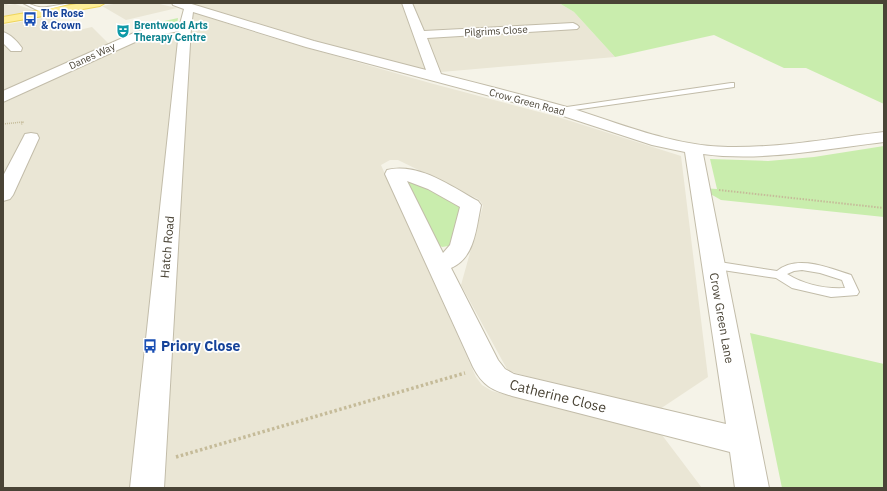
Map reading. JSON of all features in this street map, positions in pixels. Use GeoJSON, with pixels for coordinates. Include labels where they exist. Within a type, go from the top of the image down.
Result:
{"type":"FeatureCollection","features":[{"type":"Feature","properties":{"kind":"main road"},"geometry":{"type":"LineString","coordinates":[[3,20],[45,11],[100,3]]}},
{"type":"Feature","properties":{"kind":"street","name":"Crow Green Road"},"geometry":{"type":"LineString","coordinates":[[177,3],[188,17],[310,44],[560,110],[658,141],[693,148],[727,152],[776,150],[884,137]]}},
{"type":"Feature","properties":{"kind":"street"},"geometry":{"type":"LineString","coordinates":[[407,3],[435,77]]}},
{"type":"Feature","properties":{"kind":"street","name":"Danes Way"},"geometry":{"type":"LineString","coordinates":[[3,97],[140,35],[188,17]]}},
{"type":"Feature","properties":{"kind":"street","name":"Hatch Road"},"geometry":{"type":"LineString","coordinates":[[147,488],[188,17]]}},
{"type":"Feature","properties":{"kind":"street","name":"Pilgrims Close"},"geometry":{"type":"LineString","coordinates":[[420,35],[573,28]]}},
{"type":"Feature","properties":{"kind":"street"},"geometry":{"type":"LineString","coordinates":[[3,36],[16,48]]}},
{"type":"Feature","properties":{"kind":"street"},"geometry":{"type":"LineString","coordinates":[[3,194],[16,172],[31,138]]}},
{"type":"Feature","properties":{"kind":"street","name":"Crow Green Lane"},"geometry":{"type":"LineString","coordinates":[[693,148],[752,488]]}},
{"type":"Feature","properties":{"kind":"street","name":"Catherine Close"},"geometry":{"type":"LineString","coordinates":[[438,265],[487,367],[497,380],[512,385],[745,442]]}},
{"type":"Feature","properties":{"kind":"lane"},"geometry":{"type":"LineString","coordinates":[[26,3],[45,11],[70,3]]}},
{"type":"Feature","properties":{"kind":"lane"},"geometry":{"type":"LineString","coordinates":[[560,110],[731,85]]}},
{"type":"Feature","properties":{"kind":"lane"},"geometry":{"type":"LineString","coordinates":[[713,265],[779,275],[796,285],[831,293],[853,292],[847,278],[822,269],[797,267],[787,268],[779,275]]}},
{"type":"Feature","properties":{"kind":"path"},"geometry":{"type":"LineString","coordinates":[[700,188],[884,208]]}},
{"type":"Feature","properties":{"kind":"path"},"geometry":{"type":"LineString","coordinates":[[149,464],[487,367]]}},
{"type":"Feature","properties":{"kind":"shaded area"},"geometry":{"type":"Polygon","coordinates":[[[3,3],[9,5],[15,4],[36,11],[3,18],[3,3]]]}},
{"type":"Feature","properties":{"kind":"shaded area"},"geometry":{"type":"Polygon","coordinates":[[[119,3],[155,3],[177,8],[126,20],[102,6],[119,3]]]}},
{"type":"Feature","properties":{"kind":"shaded area"},"geometry":{"type":"Polygon","coordinates":[[[181,3],[559,3],[574,12],[615,57],[441,72],[420,71],[181,3]]]}},
{"type":"Feature","properties":{"kind":"shaded area"},"geometry":{"type":"Polygon","coordinates":[[[195,13],[266,36],[430,83],[558,117],[681,156],[708,377],[657,411],[508,371],[461,285],[483,206],[481,202],[478,199],[398,160],[390,160],[381,165],[476,377],[482,385],[492,391],[662,435],[702,488],[3,488],[3,103],[134,41],[190,37],[192,14],[195,13]]]}},
{"type":"Feature","properties":{"kind":"shaded area"},"geometry":{"type":"Polygon","coordinates":[[[54,16],[70,32],[92,27],[109,44],[3,91],[3,25],[54,16]]]}},
{"type":"Feature","properties":{"kind":"green space"},"geometry":{"type":"Polygon","coordinates":[[[559,3],[884,3],[884,104],[806,68],[784,68],[714,35],[615,57],[574,12],[559,3]]]}},
{"type":"Feature","properties":{"kind":"green space"},"geometry":{"type":"Polygon","coordinates":[[[178,18],[177,24],[146,29],[160,22],[178,18]]]}},
{"type":"Feature","properties":{"kind":"green space"},"geometry":{"type":"Polygon","coordinates":[[[884,146],[884,217],[721,200],[700,188],[717,189],[710,159],[768,161],[814,157],[884,146]]]}},
{"type":"Feature","properties":{"kind":"green space"},"geometry":{"type":"Polygon","coordinates":[[[411,179],[467,206],[455,245],[442,247],[436,243],[405,185],[407,180],[411,179]]]}},
{"type":"Feature","properties":{"kind":"green space"},"geometry":{"type":"Polygon","coordinates":[[[750,333],[884,364],[884,488],[782,488],[750,333]]]}},
{"type":"Feature","properties":{"kind":"place","name":"The Rose & Crown"},"geometry":{"type":"Point","coordinates":[30,19]}},
{"type":"Feature","properties":{"kind":"place","name":"Brentwood Arts Therapy Centre"},"geometry":{"type":"Point","coordinates":[123,31]}},
{"type":"Feature","properties":{"kind":"place","name":"Priory Close"},"geometry":{"type":"Point","coordinates":[150,346]}}]}
